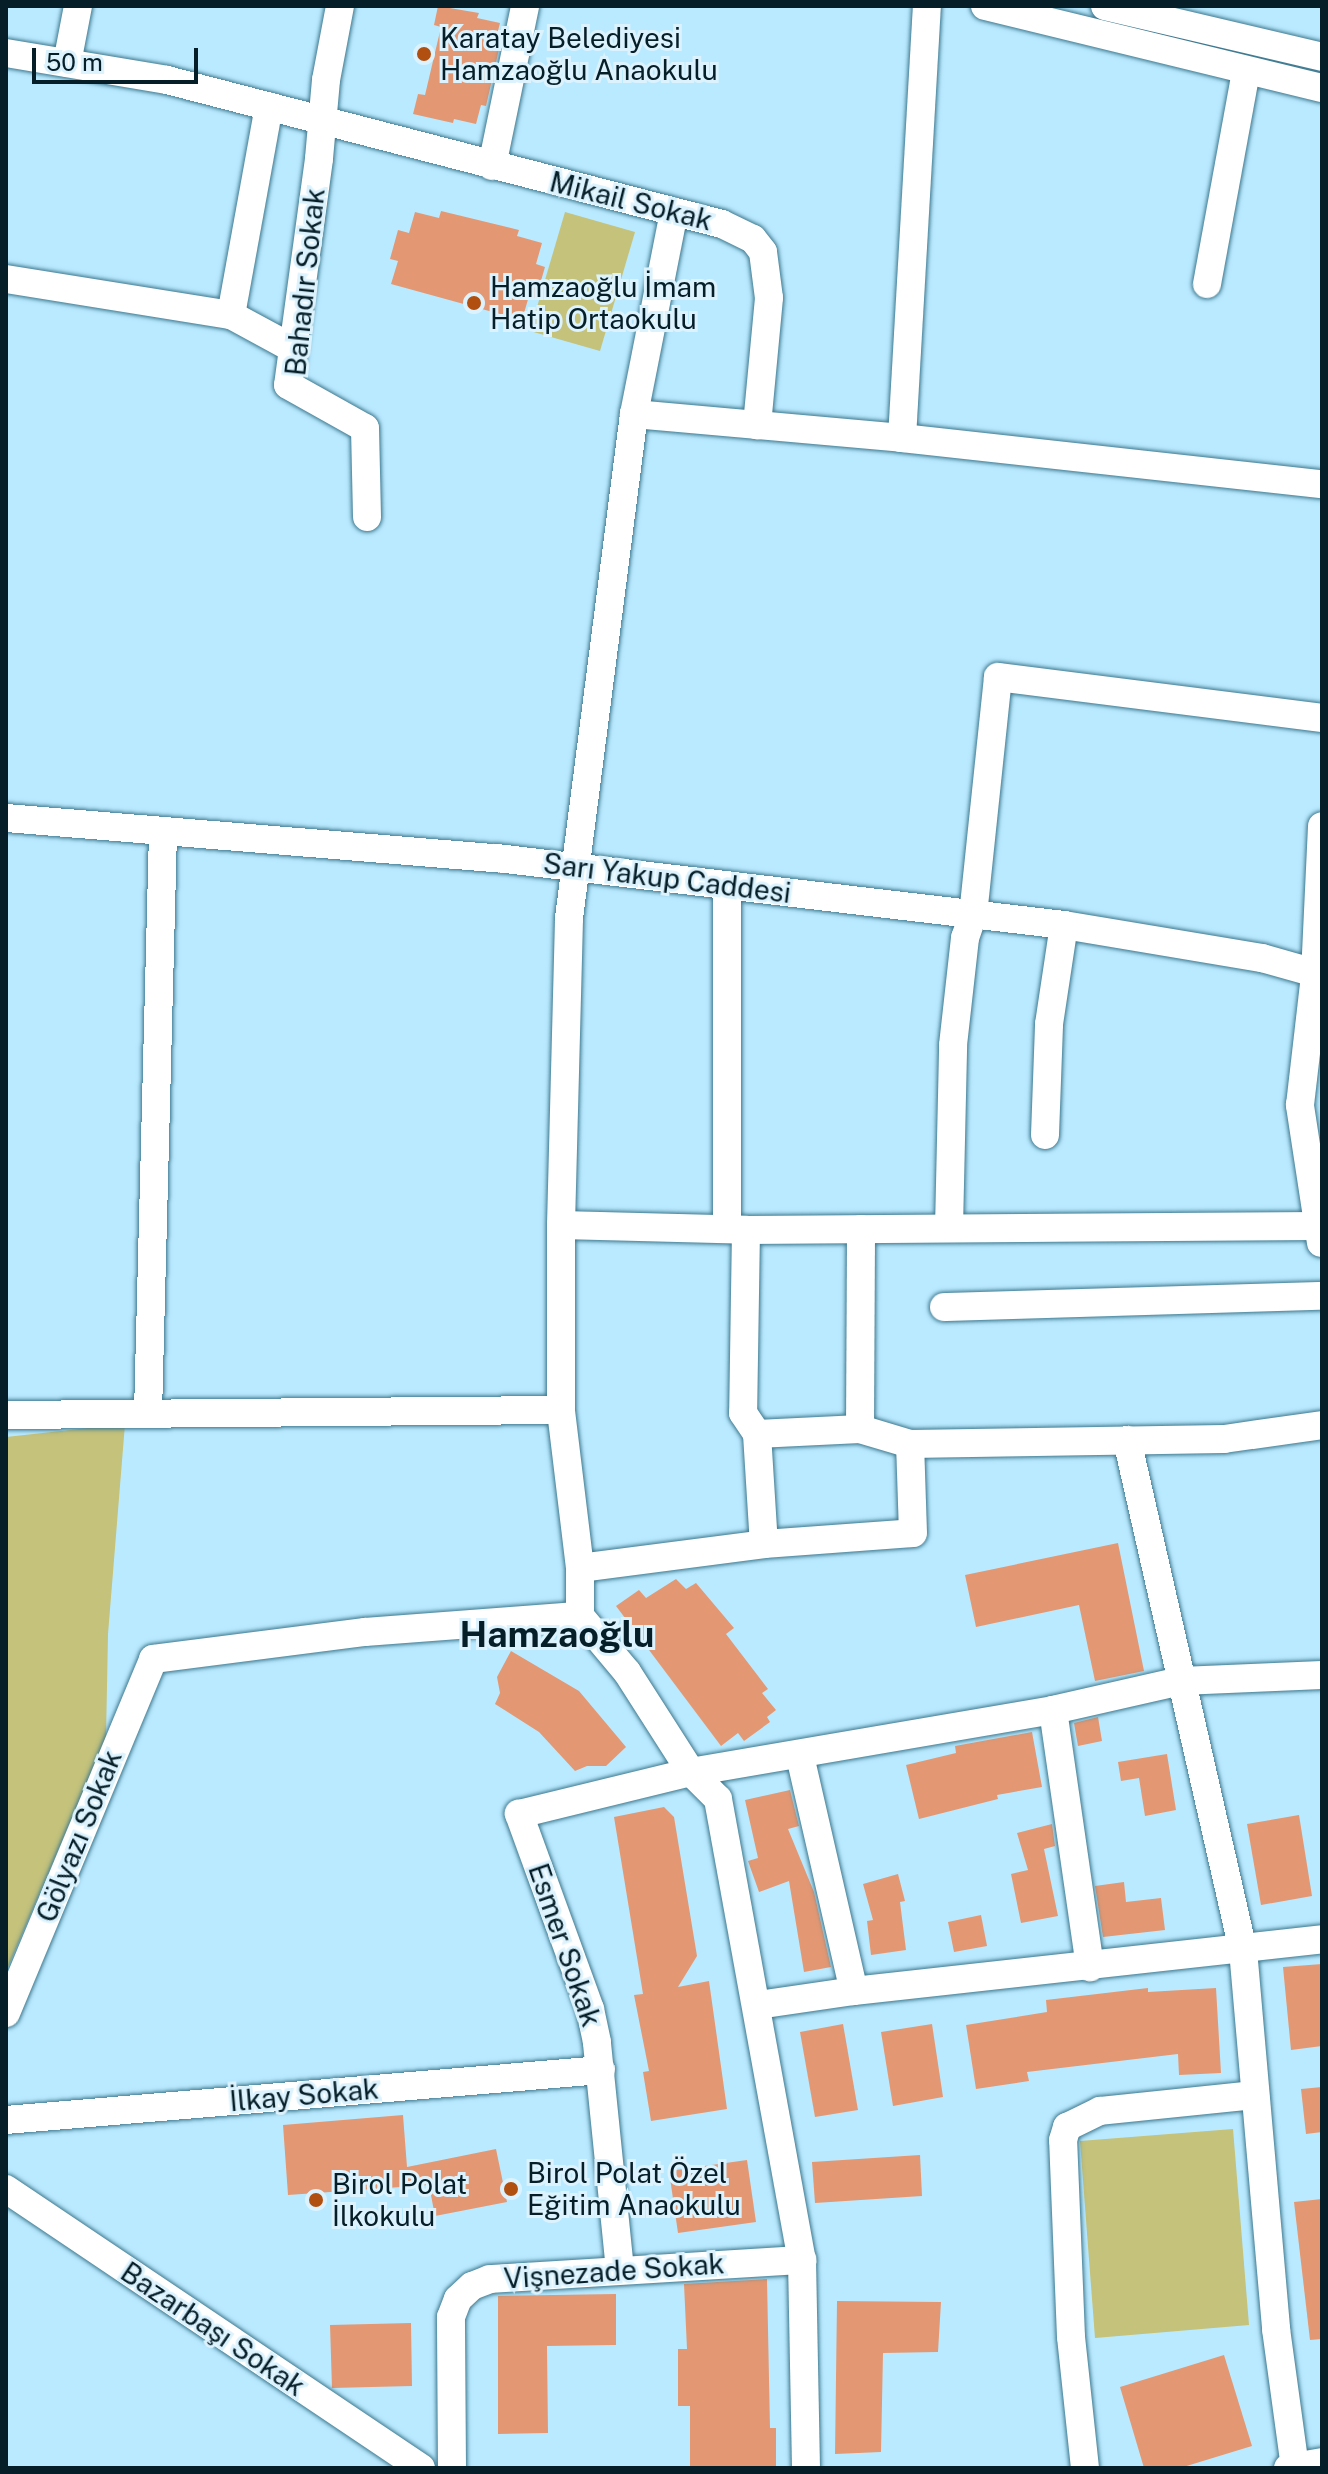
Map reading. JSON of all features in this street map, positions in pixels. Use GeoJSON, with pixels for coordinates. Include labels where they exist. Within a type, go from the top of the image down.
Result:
{"type":"FeatureCollection","features":[{"type":"Feature","properties":{"kind":"street"},"geometry":{"type":"LineString","coordinates":[[67,63],[78,6]]}},
{"type":"Feature","properties":{"kind":"street","name":"Bahadır Sokak"},"geometry":{"type":"LineString","coordinates":[[340,6],[326,80],[288,385],[365,428],[367,517]]}},
{"type":"Feature","properties":{"kind":"street"},"geometry":{"type":"LineString","coordinates":[[492,166],[525,6]]}},
{"type":"Feature","properties":{"kind":"street"},"geometry":{"type":"LineString","coordinates":[[902,438],[927,6]]}},
{"type":"Feature","properties":{"kind":"street"},"geometry":{"type":"LineString","coordinates":[[985,6],[1321,89]]}},
{"type":"Feature","properties":{"kind":"street"},"geometry":{"type":"LineString","coordinates":[[1105,6],[1322,57]]}},
{"type":"Feature","properties":{"kind":"street"},"geometry":{"type":"LineString","coordinates":[[1288,50],[1322,50]]}},
{"type":"Feature","properties":{"kind":"street","name":"Mikail Sokak"},"geometry":{"type":"LineString","coordinates":[[6,53],[167,80],[722,224],[753,239],[763,252],[769,298],[757,425]]}},
{"type":"Feature","properties":{"kind":"street"},"geometry":{"type":"LineString","coordinates":[[1207,284],[1246,72]]}},
{"type":"Feature","properties":{"kind":"street"},"geometry":{"type":"LineString","coordinates":[[231,315],[269,106]]}},
{"type":"Feature","properties":{"kind":"street"},"geometry":{"type":"LineString","coordinates":[[674,212],[634,414],[569,918],[561,1225],[561,1410],[580,1568],[580,1616],[627,1672],[691,1772],[718,1799],[758,2005],[802,2260],[806,2468]]}},
{"type":"Feature","properties":{"kind":"street"},"geometry":{"type":"LineString","coordinates":[[6,279],[231,315],[292,348]]}},
{"type":"Feature","properties":{"kind":"street"},"geometry":{"type":"LineString","coordinates":[[634,414],[902,438],[1322,484]]}},
{"type":"Feature","properties":{"kind":"street"},"geometry":{"type":"LineString","coordinates":[[949,1228],[953,1045],[965,938],[973,915],[998,677],[1322,718]]}},
{"type":"Feature","properties":{"kind":"street","name":"Sarı Yakup Caddesi"},"geometry":{"type":"LineString","coordinates":[[6,818],[497,858],[1064,925],[1262,958],[1319,975]]}},
{"type":"Feature","properties":{"kind":"street"},"geometry":{"type":"LineString","coordinates":[[561,1225],[736,1229],[949,1228],[1320,1236],[1300,1105],[1319,975],[1322,826]]}},
{"type":"Feature","properties":{"kind":"street"},"geometry":{"type":"LineString","coordinates":[[148,1413],[163,831]]}},
{"type":"Feature","properties":{"kind":"street"},"geometry":{"type":"LineString","coordinates":[[727,886],[743,1413],[757,1434],[764,1544]]}},
{"type":"Feature","properties":{"kind":"street"},"geometry":{"type":"LineString","coordinates":[[1045,1135],[1049,1024],[1064,925]]}},
{"type":"Feature","properties":{"kind":"street"},"geometry":{"type":"LineString","coordinates":[[860,1429],[861,1229]]}},
{"type":"Feature","properties":{"kind":"street"},"geometry":{"type":"LineString","coordinates":[[944,1307],[1030,1301],[1322,1296]]}},
{"type":"Feature","properties":{"kind":"street"},"geometry":{"type":"LineString","coordinates":[[6,1415],[561,1410]]}},
{"type":"Feature","properties":{"kind":"street"},"geometry":{"type":"LineString","coordinates":[[757,1434],[860,1429],[910,1444],[1224,1439],[1322,1425]]}},
{"type":"Feature","properties":{"kind":"street"},"geometry":{"type":"LineString","coordinates":[[1127,1440],[1243,1950],[1276,2329],[1300,2466]]}},
{"type":"Feature","properties":{"kind":"street"},"geometry":{"type":"LineString","coordinates":[[580,1568],[764,1544],[913,1533],[910,1444]]}},
{"type":"Feature","properties":{"kind":"street","name":"Gölyazı Sokak"},"geometry":{"type":"LineString","coordinates":[[6,2013],[153,1659],[365,1632],[580,1616]]}},
{"type":"Feature","properties":{"kind":"street"},"geometry":{"type":"LineString","coordinates":[[691,1772],[800,1756],[1053,1710],[1181,1681],[1322,1675]]}},
{"type":"Feature","properties":{"kind":"street"},"geometry":{"type":"LineString","coordinates":[[1053,1710],[1090,1967]]}},
{"type":"Feature","properties":{"kind":"street"},"geometry":{"type":"LineString","coordinates":[[800,1756],[854,1991]]}},
{"type":"Feature","properties":{"kind":"street","name":"Esmer Sokak"},"geometry":{"type":"LineString","coordinates":[[620,2270],[601,2070],[590,2009],[519,1814],[691,1772]]}},
{"type":"Feature","properties":{"kind":"street"},"geometry":{"type":"LineString","coordinates":[[758,2005],[854,1991],[1322,1939]]}},
{"type":"Feature","properties":{"kind":"street","name":"İlkay Sokak"},"geometry":{"type":"LineString","coordinates":[[6,2120],[601,2070]]}},
{"type":"Feature","properties":{"kind":"street"},"geometry":{"type":"LineString","coordinates":[[1085,2468],[1071,2337],[1063,2140],[1067,2127],[1100,2111],[1255,2095]]}},
{"type":"Feature","properties":{"kind":"street","name":"Bazarbaşı Sokak"},"geometry":{"type":"LineString","coordinates":[[6,2189],[421,2468]]}},
{"type":"Feature","properties":{"kind":"street","name":"Vişnezade Sokak"},"geometry":{"type":"LineString","coordinates":[[452,2468],[451,2317],[458,2299],[472,2286],[490,2279],[802,2260]]}},
{"type":"Feature","properties":{"kind":"shaded area"},"geometry":{"type":"Polygon","coordinates":[[[565,212],[635,232],[600,351],[530,331],[565,212]]]}},
{"type":"Feature","properties":{"kind":"shaded area"},"geometry":{"type":"Polygon","coordinates":[[[125,1424],[108,1634],[106,1738],[6,1972],[6,1437],[125,1424]]]}},
{"type":"Feature","properties":{"kind":"shaded area"},"geometry":{"type":"Polygon","coordinates":[[[1233,2129],[1249,2325],[1095,2338],[1080,2141],[1233,2129]]]}},
{"type":"Feature","properties":{"kind":"building"},"geometry":{"type":"Polygon","coordinates":[[[438,6],[479,13],[477,18],[500,23],[496,39],[501,40],[486,106],[481,105],[476,124],[454,119],[453,123],[413,114],[418,94],[425,95],[441,27],[434,25],[438,6]]]}},
{"type":"Feature","properties":{"kind":"building"},"geometry":{"type":"Polygon","coordinates":[[[441,211],[519,230],[517,236],[542,243],[536,264],[545,267],[536,298],[529,296],[522,320],[391,284],[398,261],[390,259],[398,230],[409,233],[415,212],[439,218],[441,211]]]}},
{"type":"Feature","properties":{"kind":"building"},"geometry":{"type":"Polygon","coordinates":[[[1118,1543],[1144,1671],[1095,1681],[1079,1605],[976,1627],[965,1575],[1118,1543]]]}},
{"type":"Feature","properties":{"kind":"building"},"geometry":{"type":"Polygon","coordinates":[[[676,1579],[686,1589],[696,1583],[734,1628],[726,1634],[768,1689],[762,1693],[776,1710],[767,1717],[770,1722],[744,1741],[738,1733],[721,1746],[616,1606],[639,1590],[646,1598],[676,1579]]]}},
{"type":"Feature","properties":{"kind":"building"},"geometry":{"type":"Polygon","coordinates":[[[511,1651],[579,1691],[626,1747],[606,1766],[587,1766],[575,1771],[539,1732],[495,1704],[500,1693],[497,1677],[511,1651]]]}},
{"type":"Feature","properties":{"kind":"building"},"geometry":{"type":"Polygon","coordinates":[[[1098,1717],[1102,1741],[1078,1746],[1074,1723],[1098,1717]]]}},
{"type":"Feature","properties":{"kind":"building"},"geometry":{"type":"Polygon","coordinates":[[[1032,1732],[1042,1787],[997,1795],[998,1799],[919,1819],[906,1765],[956,1753],[955,1746],[1032,1732]]]}},
{"type":"Feature","properties":{"kind":"building"},"geometry":{"type":"Polygon","coordinates":[[[1167,1754],[1176,1810],[1145,1816],[1139,1778],[1121,1781],[1118,1762],[1167,1754]]]}},
{"type":"Feature","properties":{"kind":"building"},"geometry":{"type":"Polygon","coordinates":[[[790,1790],[799,1826],[788,1829],[814,1892],[831,1967],[804,1972],[789,1881],[759,1892],[748,1861],[758,1858],[745,1800],[790,1790]]]}},
{"type":"Feature","properties":{"kind":"building"},"geometry":{"type":"Polygon","coordinates":[[[664,1807],[674,1817],[697,1956],[678,1987],[709,1981],[727,2109],[651,2121],[643,2072],[649,2071],[634,1995],[643,1994],[614,1817],[664,1807]]]}},
{"type":"Feature","properties":{"kind":"building"},"geometry":{"type":"Polygon","coordinates":[[[1299,1815],[1312,1896],[1261,1905],[1247,1824],[1299,1815]]]}},
{"type":"Feature","properties":{"kind":"building"},"geometry":{"type":"Polygon","coordinates":[[[1052,1824],[1055,1846],[1044,1849],[1058,1916],[1021,1923],[1011,1874],[1028,1870],[1017,1833],[1052,1824]]]}},
{"type":"Feature","properties":{"kind":"building"},"geometry":{"type":"Polygon","coordinates":[[[898,1874],[905,1901],[900,1902],[906,1950],[871,1955],[867,1921],[873,1920],[863,1884],[898,1874]]]}},
{"type":"Feature","properties":{"kind":"building"},"geometry":{"type":"Polygon","coordinates":[[[1124,1882],[1126,1902],[1161,1898],[1165,1930],[1103,1937],[1095,1886],[1124,1882]]]}},
{"type":"Feature","properties":{"kind":"building"},"geometry":{"type":"Polygon","coordinates":[[[981,1915],[987,1946],[954,1952],[948,1922],[981,1915]]]}},
{"type":"Feature","properties":{"kind":"building"},"geometry":{"type":"Polygon","coordinates":[[[1322,1964],[1322,2046],[1291,2050],[1283,1967],[1322,1964]]]}},
{"type":"Feature","properties":{"kind":"building"},"geometry":{"type":"Polygon","coordinates":[[[1148,1988],[1148,1992],[1216,1988],[1221,2073],[1179,2075],[1178,2054],[1027,2072],[1029,2081],[976,2089],[966,2025],[1047,2012],[1046,2000],[1148,1988]]]}},
{"type":"Feature","properties":{"kind":"building"},"geometry":{"type":"Polygon","coordinates":[[[843,2024],[858,2110],[815,2117],[800,2032],[843,2024]]]}},
{"type":"Feature","properties":{"kind":"building"},"geometry":{"type":"Polygon","coordinates":[[[932,2024],[943,2097],[893,2106],[881,2032],[932,2024]]]}},
{"type":"Feature","properties":{"kind":"building"},"geometry":{"type":"Polygon","coordinates":[[[1322,2087],[1322,2132],[1306,2134],[1301,2089],[1322,2087]]]}},
{"type":"Feature","properties":{"kind":"building"},"geometry":{"type":"Polygon","coordinates":[[[403,2115],[407,2167],[496,2149],[507,2202],[435,2216],[429,2185],[288,2195],[283,2125],[403,2115]]]}},
{"type":"Feature","properties":{"kind":"building"},"geometry":{"type":"Polygon","coordinates":[[[920,2155],[922,2196],[815,2203],[812,2162],[920,2155]]]}},
{"type":"Feature","properties":{"kind":"building"},"geometry":{"type":"Polygon","coordinates":[[[747,2160],[756,2222],[678,2233],[669,2171],[747,2160]]]}},
{"type":"Feature","properties":{"kind":"building"},"geometry":{"type":"Polygon","coordinates":[[[1322,2199],[1322,2339],[1310,2340],[1294,2202],[1322,2199]]]}},
{"type":"Feature","properties":{"kind":"building"},"geometry":{"type":"Polygon","coordinates":[[[767,2279],[770,2428],[776,2428],[776,2468],[690,2468],[690,2406],[678,2406],[678,2349],[687,2349],[684,2284],[767,2279]]]}},
{"type":"Feature","properties":{"kind":"building"},"geometry":{"type":"Polygon","coordinates":[[[616,2294],[616,2345],[547,2346],[548,2433],[498,2434],[498,2296],[616,2294]]]}},
{"type":"Feature","properties":{"kind":"building"},"geometry":{"type":"Polygon","coordinates":[[[837,2301],[941,2302],[938,2352],[883,2353],[881,2452],[835,2454],[837,2301]]]}},
{"type":"Feature","properties":{"kind":"building"},"geometry":{"type":"Polygon","coordinates":[[[411,2323],[412,2386],[332,2388],[330,2325],[411,2323]]]}},
{"type":"Feature","properties":{"kind":"building"},"geometry":{"type":"Polygon","coordinates":[[[1224,2355],[1252,2446],[1180,2468],[1144,2468],[1120,2387],[1224,2355]]]}},
{"type":"Feature","properties":{"kind":"place","name":"Karatay Belediyesi Hamzaoğlu Anaokulu"},"geometry":{"type":"Point","coordinates":[424,54]}},
{"type":"Feature","properties":{"kind":"place","name":"Hamzaoğlu İmam Hatip Ortaokulu"},"geometry":{"type":"Point","coordinates":[474,303]}},
{"type":"Feature","properties":{"kind":"place","name":"Birol Polat Özel Eğitim Anaokulu"},"geometry":{"type":"Point","coordinates":[511,2189]}},
{"type":"Feature","properties":{"kind":"place","name":"Birol Polat İlkokulu"},"geometry":{"type":"Point","coordinates":[316,2200]}},
{"type":"Feature","properties":{"kind":"district","name":"Hamzaoğlu"},"geometry":{"type":"Point","coordinates":[557,1635]}}]}
